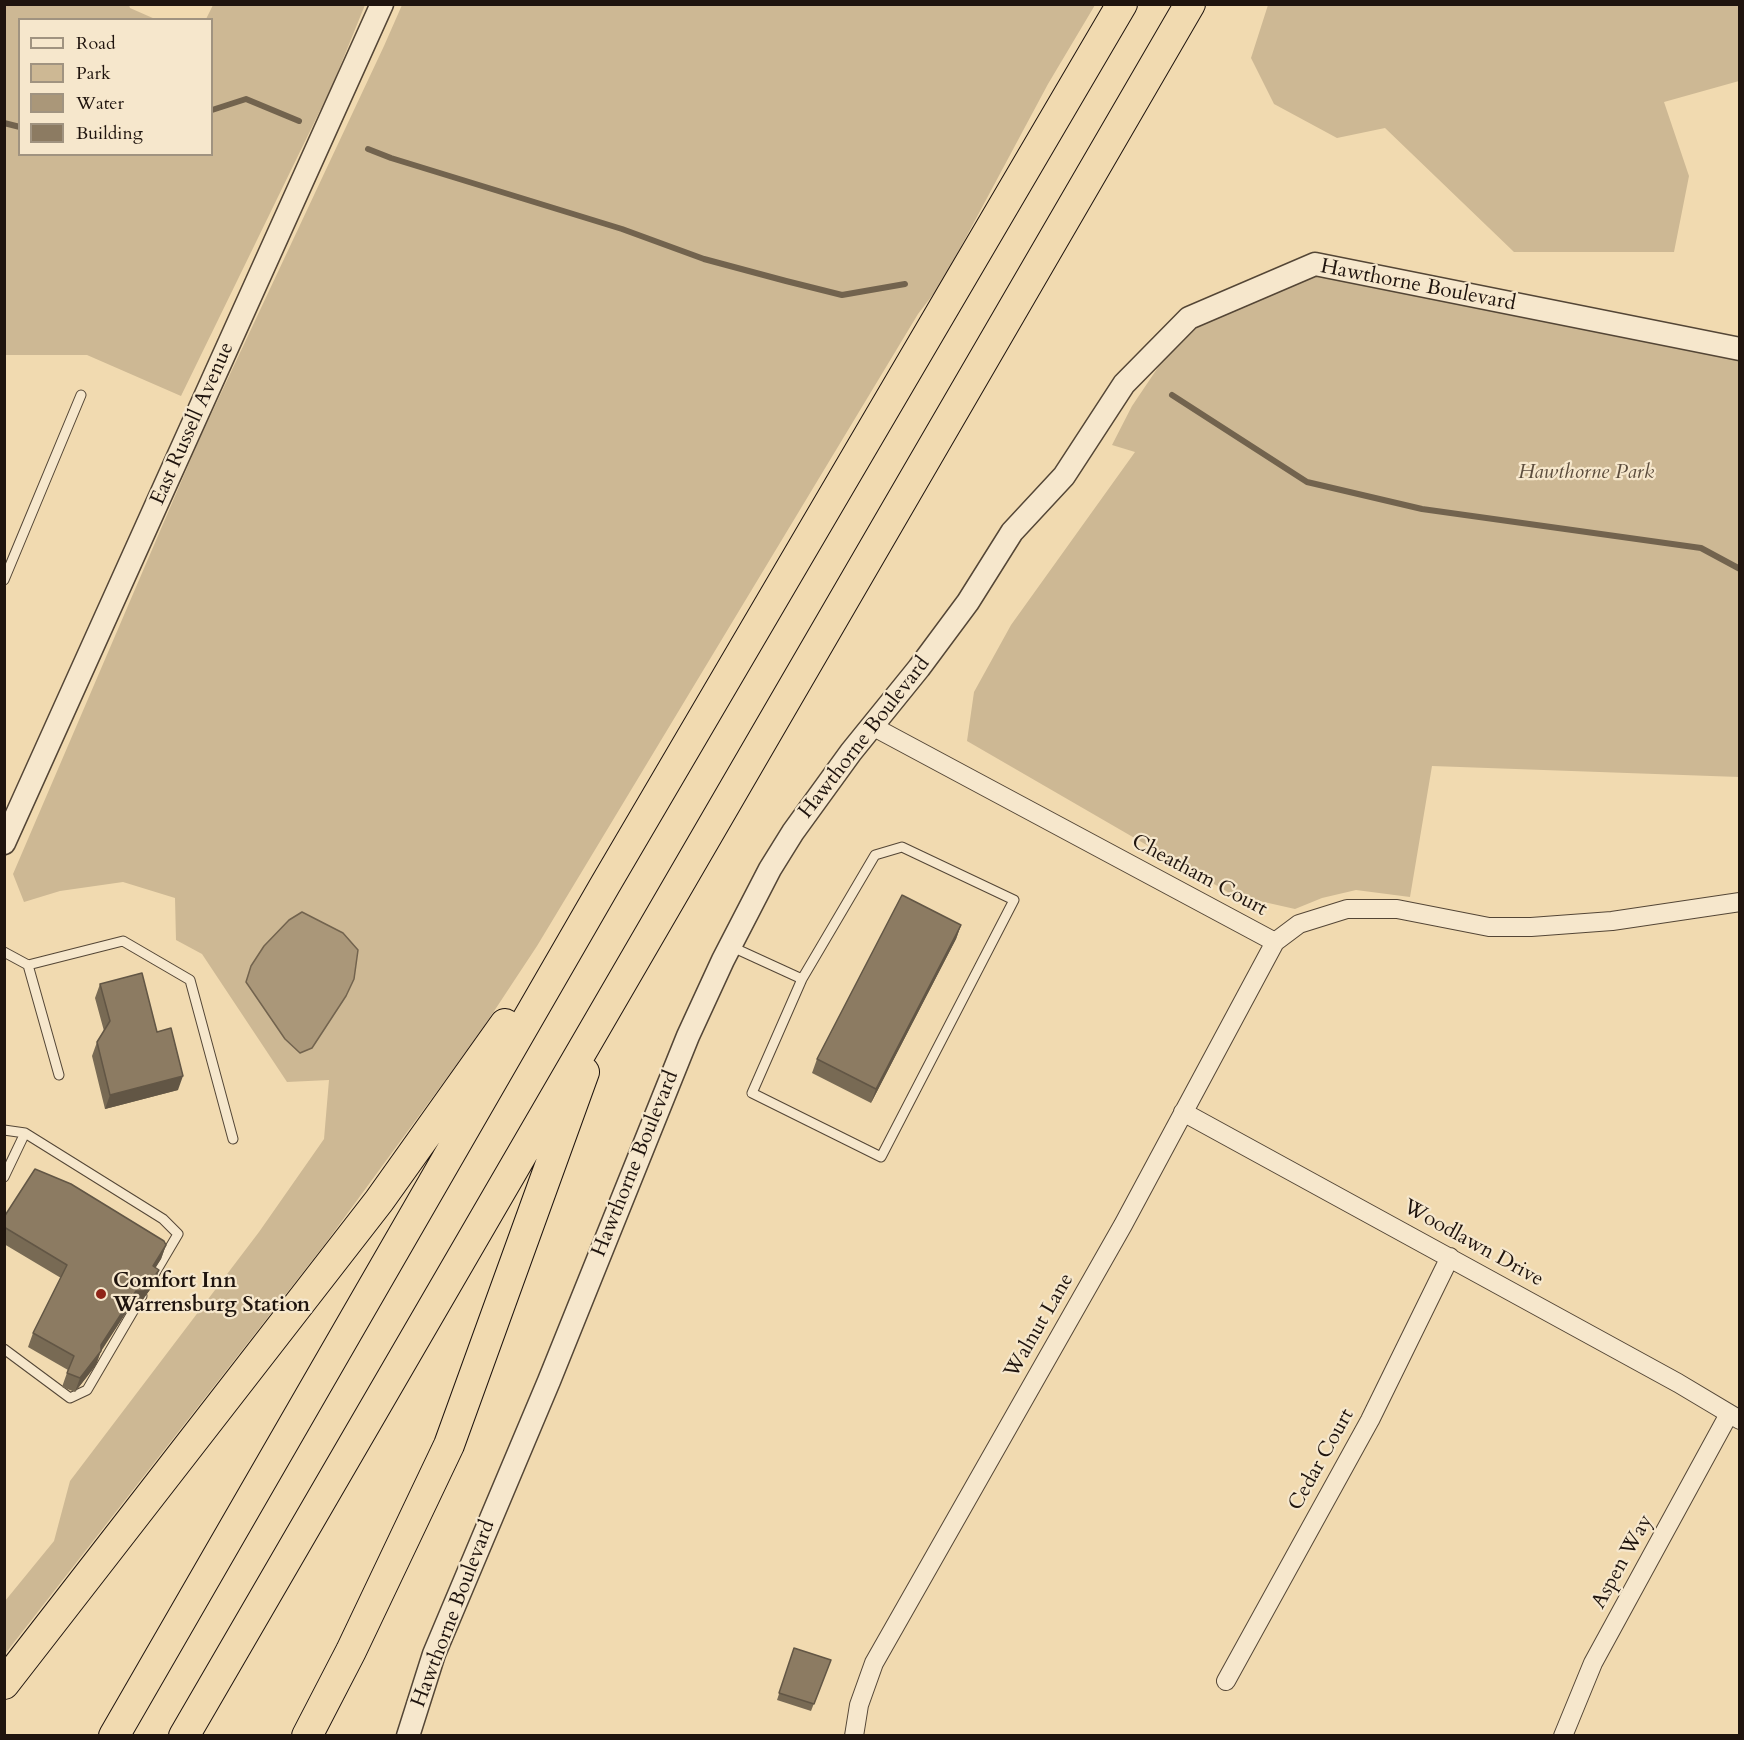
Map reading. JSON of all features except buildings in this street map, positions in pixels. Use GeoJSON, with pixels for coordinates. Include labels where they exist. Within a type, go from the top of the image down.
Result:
{"type":"FeatureCollection","features":[{"type":"Feature","properties":{"kind":"highway"},"geometry":{"type":"LineString","coordinates":[[114,1736],[605,885],[1122,4]]}},
{"type":"Feature","properties":{"kind":"highway"},"geometry":{"type":"LineString","coordinates":[[184,1736],[1190,4]]}},
{"type":"Feature","properties":{"kind":"highway"},"geometry":{"type":"LineString","coordinates":[[4,1684],[379,1201],[605,885]]}},
{"type":"Feature","properties":{"kind":"highway"},"geometry":{"type":"LineString","coordinates":[[307,1736],[351,1651],[449,1444],[606,1009]]}},
{"type":"Feature","properties":{"kind":"street","name":"East Russell Avenue"},"geometry":{"type":"LineString","coordinates":[[4,843],[382,4]]}},
{"type":"Feature","properties":{"kind":"street","name":"Hawthorne Boulevard"},"geometry":{"type":"LineString","coordinates":[[408,1736],[434,1654],[549,1381],[688,1036],[730,946],[770,869],[793,832],[968,602],[1012,532],[1064,476],[1124,384],[1189,318],[1315,264],[1740,349]]}},
{"type":"Feature","properties":{"kind":"street","name":"Cheatham Court"},"geometry":{"type":"LineString","coordinates":[[872,726],[1275,942],[1299,924],[1347,909],[1397,909],[1489,927],[1531,927],[1612,921],[1740,902]]}},
{"type":"Feature","properties":{"kind":"street","name":"Walnut Lane"},"geometry":{"type":"LineString","coordinates":[[854,1736],[859,1704],[874,1663],[1124,1225],[1275,942]]}},
{"type":"Feature","properties":{"kind":"street","name":"Woodlawn Drive"},"geometry":{"type":"LineString","coordinates":[[1183,1112],[1678,1383],[1734,1417]]}},
{"type":"Feature","properties":{"kind":"street","name":"Cedar Court"},"geometry":{"type":"LineString","coordinates":[[1226,1681],[1370,1420],[1450,1257]]}},
{"type":"Feature","properties":{"kind":"street","name":"Aspen Way"},"geometry":{"type":"LineString","coordinates":[[1563,1736],[1593,1663],[1734,1417]]}},
{"type":"Feature","properties":{"kind":"lane"},"geometry":{"type":"LineString","coordinates":[[4,580],[81,395]]}},
{"type":"Feature","properties":{"kind":"lane"},"geometry":{"type":"LineString","coordinates":[[902,848],[1014,900],[881,1157],[752,1093],[802,979],[875,855],[902,848]]}},
{"type":"Feature","properties":{"kind":"lane"},"geometry":{"type":"LineString","coordinates":[[4,952],[28,965],[123,941],[190,980],[233,1139]]}},
{"type":"Feature","properties":{"kind":"lane"},"geometry":{"type":"LineString","coordinates":[[730,946],[802,979]]}},
{"type":"Feature","properties":{"kind":"lane"},"geometry":{"type":"LineString","coordinates":[[28,965],[59,1075]]}},
{"type":"Feature","properties":{"kind":"lane"},"geometry":{"type":"LineString","coordinates":[[4,1130],[25,1133],[163,1219],[178,1234],[87,1390],[70,1398],[4,1349]]}},
{"type":"Feature","properties":{"kind":"lane"},"geometry":{"type":"LineString","coordinates":[[4,1177],[25,1133]]}},
{"type":"Feature","properties":{"kind":"green space"},"geometry":{"type":"Polygon","coordinates":[[[5,4],[129,5],[130,8],[153,18],[18,18],[18,156],[213,156],[213,18],[206,18],[213,5],[365,5],[332,86],[181,396],[87,355],[6,355],[5,357],[5,4]]]}},
{"type":"Feature","properties":{"kind":"green space"},"geometry":{"type":"Polygon","coordinates":[[[402,5],[1095,5],[1048,84],[941,284],[918,314],[537,946],[479,1034],[325,1244],[5,1654],[5,1601],[54,1541],[70,1481],[259,1232],[324,1139],[329,1080],[287,1082],[202,954],[176,940],[175,898],[123,882],[60,891],[24,902],[13,874],[199,440],[402,5]],[[354,979],[246,982],[286,1039],[300,1053],[312,1048],[346,996],[354,979]]]}},
{"type":"Feature","properties":{"kind":"green space"},"geometry":{"type":"Polygon","coordinates":[[[1268,5],[1739,5],[1739,81],[1664,102],[1689,176],[1674,252],[1514,252],[1385,128],[1337,138],[1274,104],[1251,58],[1268,5]]]}},
{"type":"Feature","properties":{"kind":"green space","name":"Hawthorne Park"},"geometry":{"type":"Polygon","coordinates":[[[1343,272],[1739,350],[1739,777],[1432,766],[1410,897],[1356,890],[1322,898],[1295,909],[1233,895],[967,741],[974,692],[1011,625],[1135,452],[1112,445],[1132,406],[1163,360],[1190,329],[1303,276],[1343,272]]]}},
{"type":"Feature","properties":{"kind":"water"},"geometry":{"type":"Polygon","coordinates":[[[302,912],[343,933],[358,950],[354,979],[346,996],[312,1048],[300,1053],[285,1039],[246,982],[251,966],[264,946],[289,920],[302,912]]]}},
{"type":"Feature","properties":{"kind":"waterway"},"geometry":{"type":"LineString","coordinates":[[213,110],[246,99],[299,121]]}},
{"type":"Feature","properties":{"kind":"waterway"},"geometry":{"type":"LineString","coordinates":[[4,123],[18,126]]}},
{"type":"Feature","properties":{"kind":"waterway"},"geometry":{"type":"LineString","coordinates":[[368,149],[622,229],[704,259],[786,281],[842,295],[905,284]]}},
{"type":"Feature","properties":{"kind":"waterway"},"geometry":{"type":"LineString","coordinates":[[1172,395],[1307,482],[1422,509],[1701,548],[1740,569]]}},
{"type":"Feature","properties":{"kind":"place","name":"Comfort Inn Warrensburg Station"},"geometry":{"type":"Point","coordinates":[101,1294]}}]}
